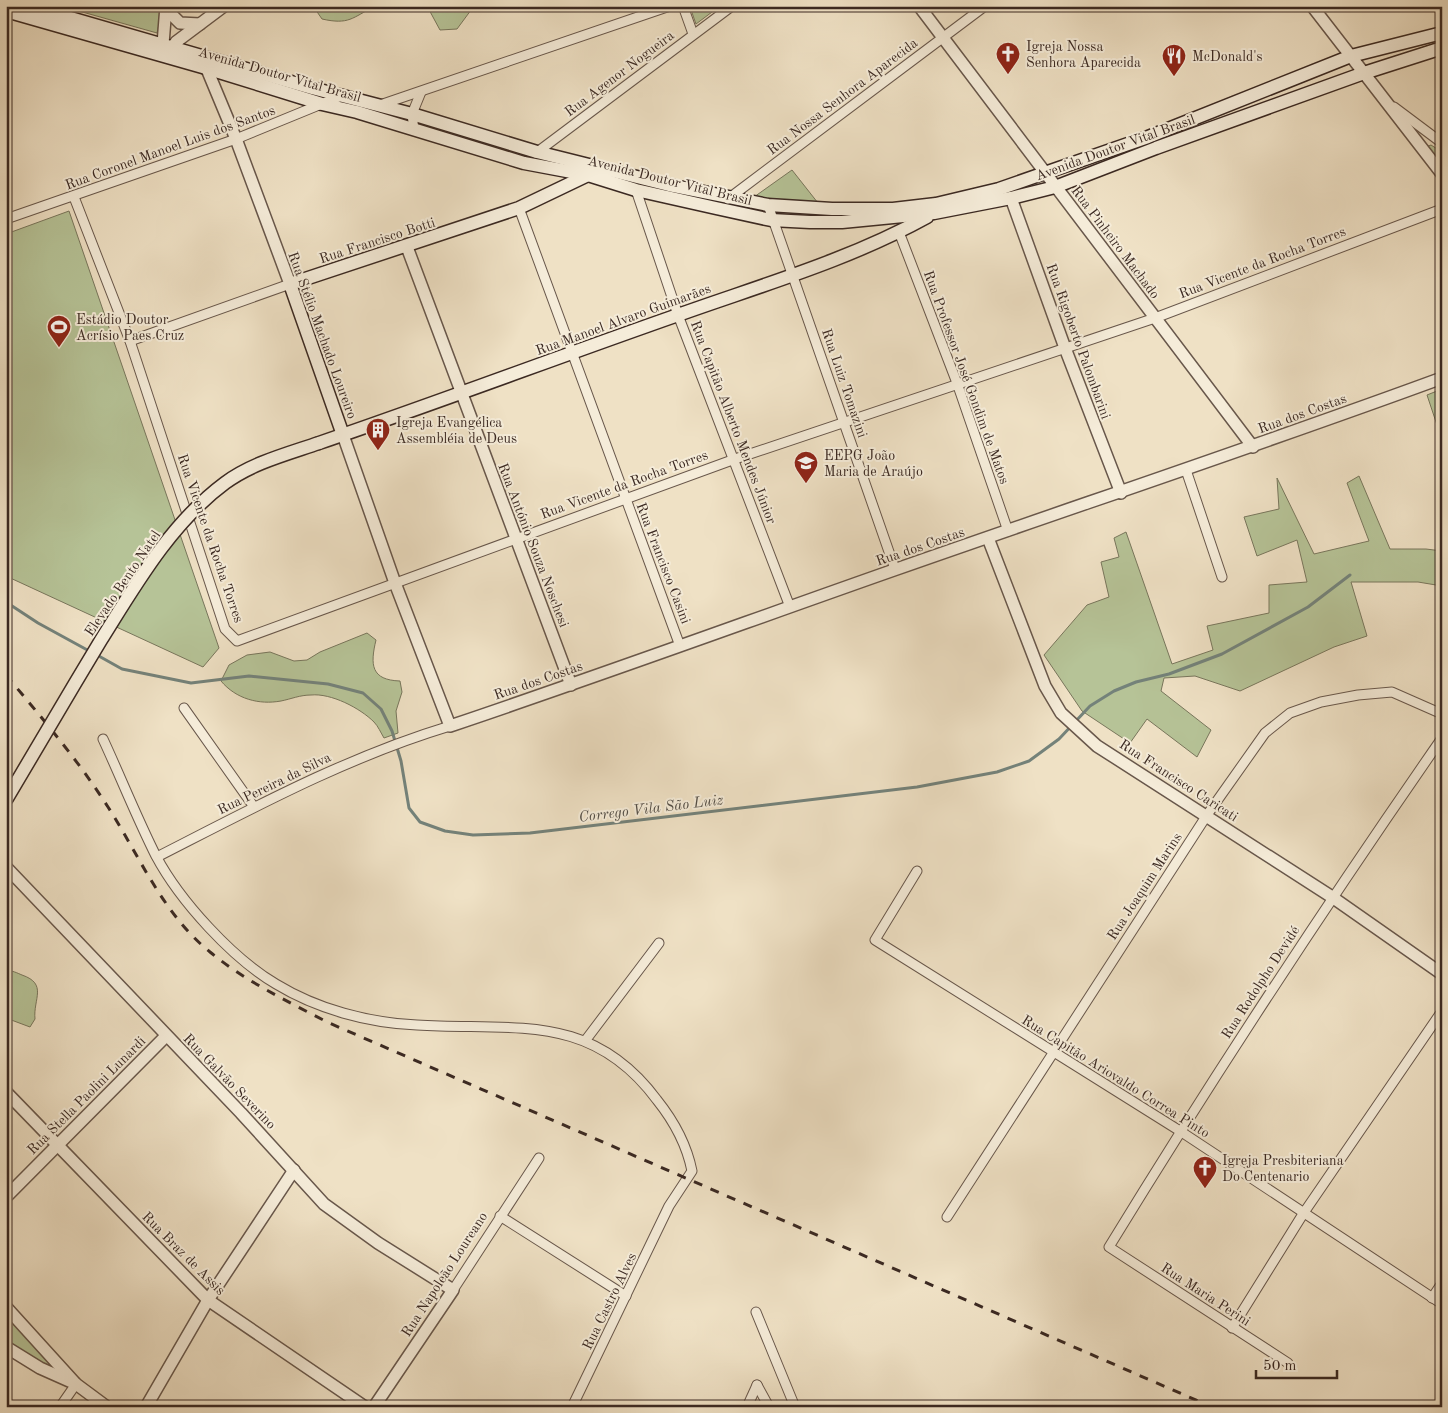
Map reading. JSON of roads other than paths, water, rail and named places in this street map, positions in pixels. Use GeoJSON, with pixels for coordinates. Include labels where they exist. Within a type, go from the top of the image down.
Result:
{"type":"FeatureCollection","features":[{"type":"Feature","properties":{"kind":"main road","name":"Avenida Doutor Vital Brasil"},"geometry":{"type":"LineString","coordinates":[[34,7],[169,51],[206,68],[524,163],[588,175],[636,190],[772,220],[842,222],[934,213],[1012,198],[1055,187],[1364,72],[1442,48]]}},
{"type":"Feature","properties":{"kind":"main road","name":"Avenida Doutor Vital Brasil"},"geometry":{"type":"LineString","coordinates":[[6,11],[169,51],[202,55],[341,96],[412,114],[538,152],[602,168],[768,205],[832,209],[893,209],[936,204],[999,189],[1046,174],[1182,124],[1351,56],[1442,33]]}},
{"type":"Feature","properties":{"kind":"main road","name":"Rua Francisco Botti"},"geometry":{"type":"LineString","coordinates":[[290,284],[407,247],[519,208],[602,168]]}},
{"type":"Feature","properties":{"kind":"main road","name":"Rua Manoel Alvaro Guimarães"},"geometry":{"type":"LineString","coordinates":[[319,443],[678,315],[792,277],[899,232],[934,213]]}},
{"type":"Feature","properties":{"kind":"main road","name":"Rua Stélio Machado Loureiro"},"geometry":{"type":"LineString","coordinates":[[290,284],[343,435]]}},
{"type":"Feature","properties":{"kind":"main road","name":"Elevado Bento Natel"},"geometry":{"type":"LineString","coordinates":[[6,800],[120,610],[155,557],[174,533],[200,504],[226,482],[266,461],[319,443]]}},
{"type":"Feature","properties":{"kind":"street"},"geometry":{"type":"LineString","coordinates":[[169,51],[224,6]]}},
{"type":"Feature","properties":{"kind":"street"},"geometry":{"type":"LineString","coordinates":[[377,106],[670,6]]}},
{"type":"Feature","properties":{"kind":"street"},"geometry":{"type":"LineString","coordinates":[[683,6],[693,34]]}},
{"type":"Feature","properties":{"kind":"street","name":"Rua Agenor Nogueira"},"geometry":{"type":"LineString","coordinates":[[524,163],[732,6]]}},
{"type":"Feature","properties":{"kind":"street","name":"Rua Pinheiro Machado"},"geometry":{"type":"LineString","coordinates":[[918,6],[1253,447]]}},
{"type":"Feature","properties":{"kind":"street","name":"Rua Nossa Senhora Aparecida"},"geometry":{"type":"LineString","coordinates":[[716,208],[985,6]]}},
{"type":"Feature","properties":{"kind":"street"},"geometry":{"type":"LineString","coordinates":[[1312,6],[1442,174]]}},
{"type":"Feature","properties":{"kind":"street"},"geometry":{"type":"LineString","coordinates":[[165,7],[180,24],[200,24]]}},
{"type":"Feature","properties":{"kind":"street"},"geometry":{"type":"LineString","coordinates":[[165,7],[169,51]]}},
{"type":"Feature","properties":{"kind":"street","name":"Rua Stélio Machado Loureiro"},"geometry":{"type":"LineString","coordinates":[[202,55],[236,138],[290,284]]}},
{"type":"Feature","properties":{"kind":"street"},"geometry":{"type":"LineString","coordinates":[[414,130],[412,114],[421,92]]}},
{"type":"Feature","properties":{"kind":"street","name":"Rua Coronel Manoel Luis dos Santos"},"geometry":{"type":"LineString","coordinates":[[6,219],[74,197],[236,138],[341,96]]}},
{"type":"Feature","properties":{"kind":"street"},"geometry":{"type":"LineString","coordinates":[[1388,102],[1442,143]]}},
{"type":"Feature","properties":{"kind":"street","name":"Rua Capitão Alberto Mendes Júnior"},"geometry":{"type":"LineString","coordinates":[[636,190],[678,315],[735,459],[790,607]]}},
{"type":"Feature","properties":{"kind":"street","name":"Rua Vicente da Rocha Torres"},"geometry":{"type":"LineString","coordinates":[[74,197],[130,341],[225,629],[237,641],[735,459],[1155,318],[1442,209]]}},
{"type":"Feature","properties":{"kind":"street","name":"Rua Rigoberto Palombarini"},"geometry":{"type":"LineString","coordinates":[[1012,198],[1065,348],[1121,493]]}},
{"type":"Feature","properties":{"kind":"street","name":"Rua Luiz Tomazini"},"geometry":{"type":"LineString","coordinates":[[768,205],[895,569]]}},
{"type":"Feature","properties":{"kind":"street","name":"Rua Francisco Casini"},"geometry":{"type":"LineString","coordinates":[[519,208],[574,353],[680,646]]}},
{"type":"Feature","properties":{"kind":"street","name":"Rua Professor José Gondim de Matos"},"geometry":{"type":"LineString","coordinates":[[899,232],[957,383],[1008,531]]}},
{"type":"Feature","properties":{"kind":"street","name":"Rua António Souza Noschesi"},"geometry":{"type":"LineString","coordinates":[[407,247],[571,685]]}},
{"type":"Feature","properties":{"kind":"street","name":"Rua Francisco Botti"},"geometry":{"type":"LineString","coordinates":[[130,341],[290,284]]}},
{"type":"Feature","properties":{"kind":"street","name":"Rua dos Costas"},"geometry":{"type":"LineString","coordinates":[[406,739],[571,685],[895,569],[1253,447],[1442,378]]}},
{"type":"Feature","properties":{"kind":"street","name":"Rua Stélio Machado Loureiro"},"geometry":{"type":"LineString","coordinates":[[343,435],[395,583],[450,726]]}},
{"type":"Feature","properties":{"kind":"street"},"geometry":{"type":"LineString","coordinates":[[1186,470],[1222,578]]}},
{"type":"Feature","properties":{"kind":"street","name":"Rua Francisco Caricati"},"geometry":{"type":"LineString","coordinates":[[988,538],[1045,686],[1060,713],[1097,746],[1332,897],[1442,974]]}},
{"type":"Feature","properties":{"kind":"street","name":"Rua Joaquim Marins"},"geometry":{"type":"LineString","coordinates":[[947,1217],[1207,815],[1265,733],[1290,713],[1321,702],[1358,695],[1392,692],[1442,714]]}},
{"type":"Feature","properties":{"kind":"street"},"geometry":{"type":"LineString","coordinates":[[184,708],[254,807]]}},
{"type":"Feature","properties":{"kind":"street","name":"Rua Rodolpho Devidé"},"geometry":{"type":"LineString","coordinates":[[1109,1247],[1180,1131],[1332,897],[1442,738]]}},
{"type":"Feature","properties":{"kind":"street","name":"Rua Pereira da Silva"},"geometry":{"type":"LineString","coordinates":[[157,858],[320,774],[406,739]]}},
{"type":"Feature","properties":{"kind":"street","name":"Rua Castro Alves"},"geometry":{"type":"LineString","coordinates":[[103,740],[157,858],[178,890],[211,929],[241,960],[275,984],[317,1006],[378,1020],[416,1025],[479,1025],[557,1032],[585,1041],[618,1057],[641,1078],[665,1110],[687,1150],[692,1171],[669,1206],[572,1407]]}},
{"type":"Feature","properties":{"kind":"street","name":"Rua Galvão Severino"},"geometry":{"type":"LineString","coordinates":[[6,867],[294,1170],[324,1204],[346,1221],[453,1290]]}},
{"type":"Feature","properties":{"kind":"street","name":"Rua Capitão Ariovaldo Correa Pinto"},"geometry":{"type":"LineString","coordinates":[[917,872],[875,940],[1180,1131],[1442,1304]]}},
{"type":"Feature","properties":{"kind":"street"},"geometry":{"type":"LineString","coordinates":[[585,1041],[659,943]]}},
{"type":"Feature","properties":{"kind":"street"},"geometry":{"type":"LineString","coordinates":[[1232,1328],[1303,1214],[1442,1011]]}},
{"type":"Feature","properties":{"kind":"street","name":"Rua Stella Paolini Lunardi"},"geometry":{"type":"LineString","coordinates":[[6,1197],[166,1036]]}},
{"type":"Feature","properties":{"kind":"street","name":"Rua Braz de Assis"},"geometry":{"type":"LineString","coordinates":[[6,1092],[56,1146],[208,1300],[365,1407]]}},
{"type":"Feature","properties":{"kind":"street","name":"Rua Napoleão Loureano"},"geometry":{"type":"LineString","coordinates":[[374,1407],[539,1158]]}},
{"type":"Feature","properties":{"kind":"street"},"geometry":{"type":"LineString","coordinates":[[146,1407],[208,1300],[294,1170]]}},
{"type":"Feature","properties":{"kind":"street"},"geometry":{"type":"LineString","coordinates":[[500,1216],[626,1296]]}},
{"type":"Feature","properties":{"kind":"street","name":"Rua Maria Perini"},"geometry":{"type":"LineString","coordinates":[[1109,1247],[1288,1363]]}},
{"type":"Feature","properties":{"kind":"street"},"geometry":{"type":"LineString","coordinates":[[1432,1298],[1442,1283]]}},
{"type":"Feature","properties":{"kind":"street"},"geometry":{"type":"LineString","coordinates":[[6,1307],[76,1384],[107,1407]]}},
{"type":"Feature","properties":{"kind":"street"},"geometry":{"type":"LineString","coordinates":[[756,1312],[794,1407]]}},
{"type":"Feature","properties":{"kind":"street"},"geometry":{"type":"LineString","coordinates":[[6,1347],[53,1375],[76,1384]]}},
{"type":"Feature","properties":{"kind":"street"},"geometry":{"type":"LineString","coordinates":[[60,1407],[76,1384]]}},
{"type":"Feature","properties":{"kind":"street"},"geometry":{"type":"LineString","coordinates":[[747,1407],[757,1385],[768,1404],[776,1407]]}},
{"type":"Feature","properties":{"kind":"waterway","name":"Corrego Vila São Luiz"},"geometry":{"type":"LineString","coordinates":[[97,655],[122,669],[191,683],[249,676],[328,684],[363,693],[381,709],[392,731],[401,761],[409,808],[420,822],[445,831],[473,835],[530,833],[917,787],[997,772],[1029,761],[1059,739],[1090,706],[1114,691],[1136,682],[1169,674],[1222,654],[1308,607],[1350,575]]}},
{"type":"Feature","properties":{"kind":"waterway","name":"Corrego Vila São Luiz"},"geometry":{"type":"LineString","coordinates":[[6,602],[38,623],[91,652]]}},
{"type":"Feature","properties":{"kind":"railway"},"geometry":{"type":"LineString","coordinates":[[6,675],[84,773],[120,826],[153,884],[179,920],[193,937],[237,972],[327,1022],[1212,1407]]}},
{"type":"Feature","properties":{"kind":"place","name":"Igreja Nossa Senhora Aparecida"},"geometry":{"type":"Point","coordinates":[1008,75]}},
{"type":"Feature","properties":{"kind":"place","name":"McDonald's"},"geometry":{"type":"Point","coordinates":[1174,77]}},
{"type":"Feature","properties":{"kind":"place","name":"Estádio Doutor Acrísio Paes Cruz"},"geometry":{"type":"Point","coordinates":[59,348]}},
{"type":"Feature","properties":{"kind":"place","name":"Igreja Evangélica Assembléia de Deus"},"geometry":{"type":"Point","coordinates":[378,451]}},
{"type":"Feature","properties":{"kind":"place","name":"EEPG João Maria de Araújo"},"geometry":{"type":"Point","coordinates":[806,484]}},
{"type":"Feature","properties":{"kind":"place","name":"Igreja Presbiteriana Do Centenario"},"geometry":{"type":"Point","coordinates":[1205,1189]}}]}
